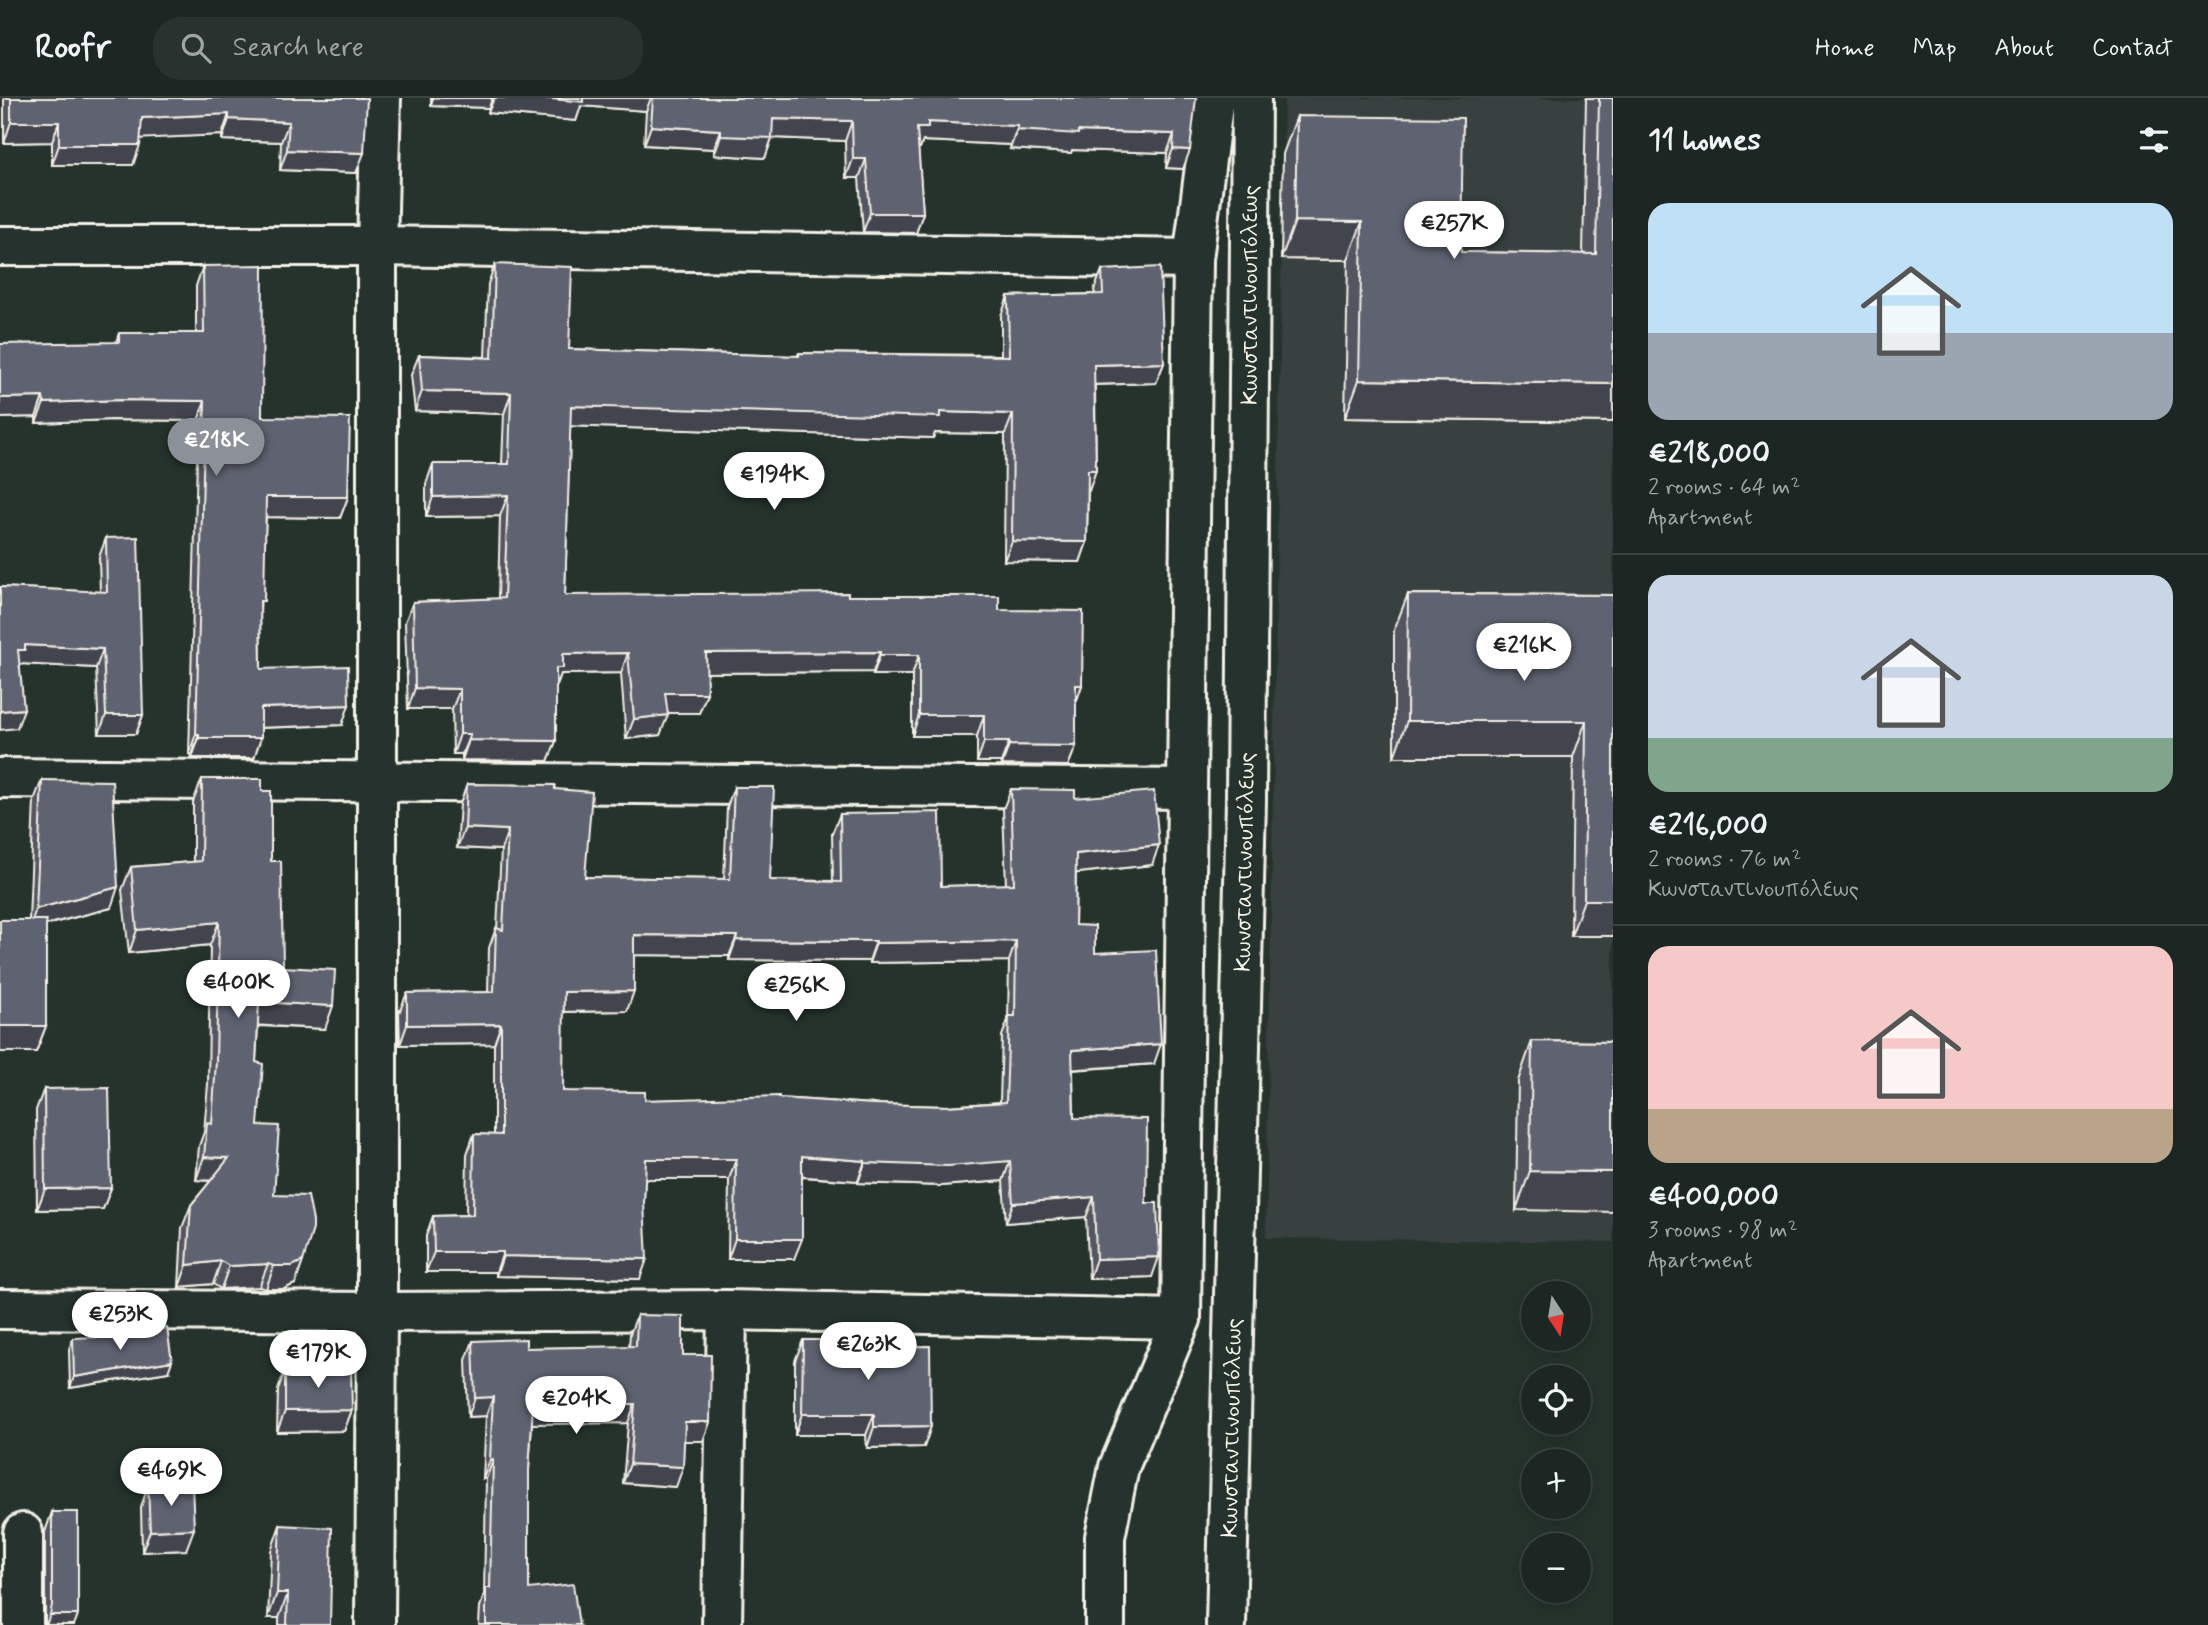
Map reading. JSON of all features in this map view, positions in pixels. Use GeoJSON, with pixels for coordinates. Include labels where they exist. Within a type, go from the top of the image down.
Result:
{"type":"FeatureCollection","features":[{"type":"Feature","properties":{"kind":"street"},"geometry":{"type":"LineString","coordinates":[[375,1625],[377,246],[381,98]]}},
{"type":"Feature","properties":{"kind":"street"},"geometry":{"type":"LineString","coordinates":[[1105,1625],[1105,1536],[1119,1467],[1181,1319],[1193,259],[1214,98]]}},
{"type":"Feature","properties":{"kind":"street","name":"Κωνσταντινουπόλεως"},"geometry":{"type":"LineString","coordinates":[[1226,1625],[1246,800],[1251,98]]}},
{"type":"Feature","properties":{"kind":"street"},"geometry":{"type":"LineString","coordinates":[[0,246],[377,246],[1193,259]]}},
{"type":"Feature","properties":{"kind":"street"},"geometry":{"type":"LineString","coordinates":[[0,778],[1187,789]]}},
{"type":"Feature","properties":{"kind":"street"},"geometry":{"type":"LineString","coordinates":[[0,1309],[377,1312],[727,1310],[1181,1319]]}},
{"type":"Feature","properties":{"kind":"street"},"geometry":{"type":"LineString","coordinates":[[722,1625],[727,1310]]}},
{"type":"Feature","properties":{"kind":"street"},"geometry":{"type":"LineString","coordinates":[[23,1533],[23,1625]]}},
{"type":"Feature","properties":{"kind":"shaded area"},"geometry":{"type":"Polygon","coordinates":[[[1284,98],[1613,98],[1613,1242],[1266,1238],[1284,98]]]}},
{"type":"Feature","properties":{"kind":"building"},"geometry":{"type":"Polygon","coordinates":[[[11,98],[367,98],[364,153],[287,150],[289,122],[229,119],[229,114],[142,118],[140,145],[59,145],[59,122],[11,122],[11,98]]]}},
{"type":"Feature","properties":{"kind":"building"},"geometry":{"type":"Polygon","coordinates":[[[541,98],[583,98],[583,102],[541,98]]]}},
{"type":"Feature","properties":{"kind":"building"},"geometry":{"type":"Polygon","coordinates":[[[653,98],[1196,98],[1190,150],[1173,149],[1174,134],[1078,131],[1078,134],[1017,130],[1018,126],[928,122],[928,128],[917,128],[923,213],[870,213],[866,159],[853,159],[852,121],[773,119],[772,138],[721,136],[721,130],[651,126],[653,98]]]}},
{"type":"Feature","properties":{"kind":"building"},"geometry":{"type":"Polygon","coordinates":[[[1599,98],[1613,98],[1613,384],[1359,380],[1362,222],[1295,221],[1297,116],[1463,118],[1461,252],[1596,254],[1599,98]]]}},
{"type":"Feature","properties":{"kind":"building"},"geometry":{"type":"Polygon","coordinates":[[[495,264],[572,267],[569,349],[799,356],[799,353],[1009,356],[1008,296],[1103,294],[1102,270],[1160,267],[1164,363],[1094,365],[1096,470],[1088,470],[1087,542],[1012,541],[1013,414],[940,412],[940,417],[571,406],[565,595],[848,593],[848,596],[999,596],[999,610],[1083,611],[1082,685],[1076,685],[1076,746],[984,742],[984,715],[919,715],[919,655],[880,655],[880,652],[706,653],[707,693],[665,693],[668,715],[634,719],[628,653],[563,654],[563,668],[556,668],[556,741],[469,740],[470,734],[460,734],[460,689],[415,688],[413,602],[504,598],[508,495],[433,497],[433,464],[509,464],[511,393],[422,391],[419,355],[492,358],[495,264]]]}},
{"type":"Feature","properties":{"kind":"building"},"geometry":{"type":"Polygon","coordinates":[[[263,265],[262,417],[350,418],[348,497],[266,497],[264,601],[260,601],[261,669],[348,666],[349,705],[261,708],[261,738],[199,738],[199,734],[196,734],[205,401],[44,403],[43,397],[0,398],[0,344],[119,342],[119,333],[204,333],[203,266],[263,265]]]}},
{"type":"Feature","properties":{"kind":"building"},"geometry":{"type":"Polygon","coordinates":[[[138,537],[143,715],[106,715],[103,649],[25,645],[25,650],[18,650],[24,709],[0,711],[0,587],[107,592],[106,538],[138,537]]]}},
{"type":"Feature","properties":{"kind":"building"},"geometry":{"type":"Polygon","coordinates":[[[1408,594],[1613,595],[1613,900],[1584,900],[1586,721],[1407,721],[1408,594]]]}},
{"type":"Feature","properties":{"kind":"building"},"geometry":{"type":"Polygon","coordinates":[[[202,779],[262,779],[262,791],[271,791],[271,861],[281,861],[283,967],[335,970],[333,1006],[259,1002],[256,1062],[263,1064],[258,1125],[279,1126],[274,1195],[308,1196],[313,1221],[303,1261],[292,1266],[229,1266],[221,1261],[187,1265],[191,1205],[229,1158],[204,1157],[207,1123],[212,1124],[219,922],[137,930],[131,867],[201,861],[202,779]]]}},
{"type":"Feature","properties":{"kind":"building"},"geometry":{"type":"Polygon","coordinates":[[[42,780],[112,781],[118,887],[36,909],[42,780]]]}},
{"type":"Feature","properties":{"kind":"building"},"geometry":{"type":"Polygon","coordinates":[[[467,784],[555,785],[555,789],[592,792],[585,877],[730,879],[734,787],[774,787],[770,880],[841,882],[840,814],[940,812],[941,886],[1014,884],[1011,789],[1075,790],[1075,798],[1154,791],[1159,845],[1076,854],[1075,925],[1095,926],[1095,953],[1156,950],[1161,1044],[1072,1050],[1074,1118],[1147,1119],[1146,1203],[1157,1203],[1159,1257],[1096,1259],[1094,1197],[1013,1203],[1010,1161],[948,1166],[865,1163],[802,1156],[802,1239],[735,1239],[736,1159],[646,1159],[644,1203],[647,1259],[503,1256],[503,1252],[434,1252],[433,1216],[473,1215],[474,1134],[501,1135],[501,1024],[407,1025],[407,993],[494,992],[496,928],[503,930],[508,830],[465,828],[467,784]],[[634,935],[634,991],[564,992],[563,1091],[645,1092],[645,1100],[779,1096],[874,1104],[947,1106],[1006,1102],[1009,1016],[1015,1016],[1016,941],[876,943],[736,940],[737,936],[634,935]]]}},
{"type":"Feature","properties":{"kind":"building"},"geometry":{"type":"Polygon","coordinates":[[[0,920],[46,920],[46,1026],[0,1026],[0,920]]]}},
{"type":"Feature","properties":{"kind":"building"},"geometry":{"type":"Polygon","coordinates":[[[1532,1041],[1613,1042],[1613,1172],[1530,1171],[1532,1041]]]}},
{"type":"Feature","properties":{"kind":"building"},"geometry":{"type":"Polygon","coordinates":[[[109,1088],[111,1188],[45,1189],[44,1089],[109,1088]]]}},
{"type":"Feature","properties":{"kind":"building"},"geometry":{"type":"Polygon","coordinates":[[[637,1315],[683,1316],[683,1355],[711,1355],[710,1422],[685,1422],[683,1467],[630,1464],[635,1404],[533,1405],[529,1470],[529,1589],[573,1584],[579,1625],[486,1625],[486,1588],[490,1588],[493,1397],[475,1398],[473,1341],[526,1339],[526,1348],[636,1346],[637,1315]]]}},
{"type":"Feature","properties":{"kind":"building"},"geometry":{"type":"Polygon","coordinates":[[[167,1328],[172,1361],[74,1377],[73,1338],[124,1336],[167,1328]]]}},
{"type":"Feature","properties":{"kind":"building"},"geometry":{"type":"Polygon","coordinates":[[[803,1340],[846,1340],[846,1347],[930,1346],[931,1426],[874,1427],[874,1414],[802,1414],[803,1340]]]}},
{"type":"Feature","properties":{"kind":"building"},"geometry":{"type":"Polygon","coordinates":[[[351,1368],[352,1410],[285,1411],[285,1369],[351,1368]]]}},
{"type":"Feature","properties":{"kind":"building"},"geometry":{"type":"Polygon","coordinates":[[[192,1484],[194,1529],[150,1531],[148,1486],[192,1484]]]}},
{"type":"Feature","properties":{"kind":"building"},"geometry":{"type":"Polygon","coordinates":[[[52,1512],[78,1512],[78,1615],[50,1615],[52,1512]]]}},
{"type":"Feature","properties":{"kind":"building"},"geometry":{"type":"Polygon","coordinates":[[[280,1525],[332,1528],[330,1625],[287,1625],[288,1593],[277,1593],[280,1525]]]}}]}
